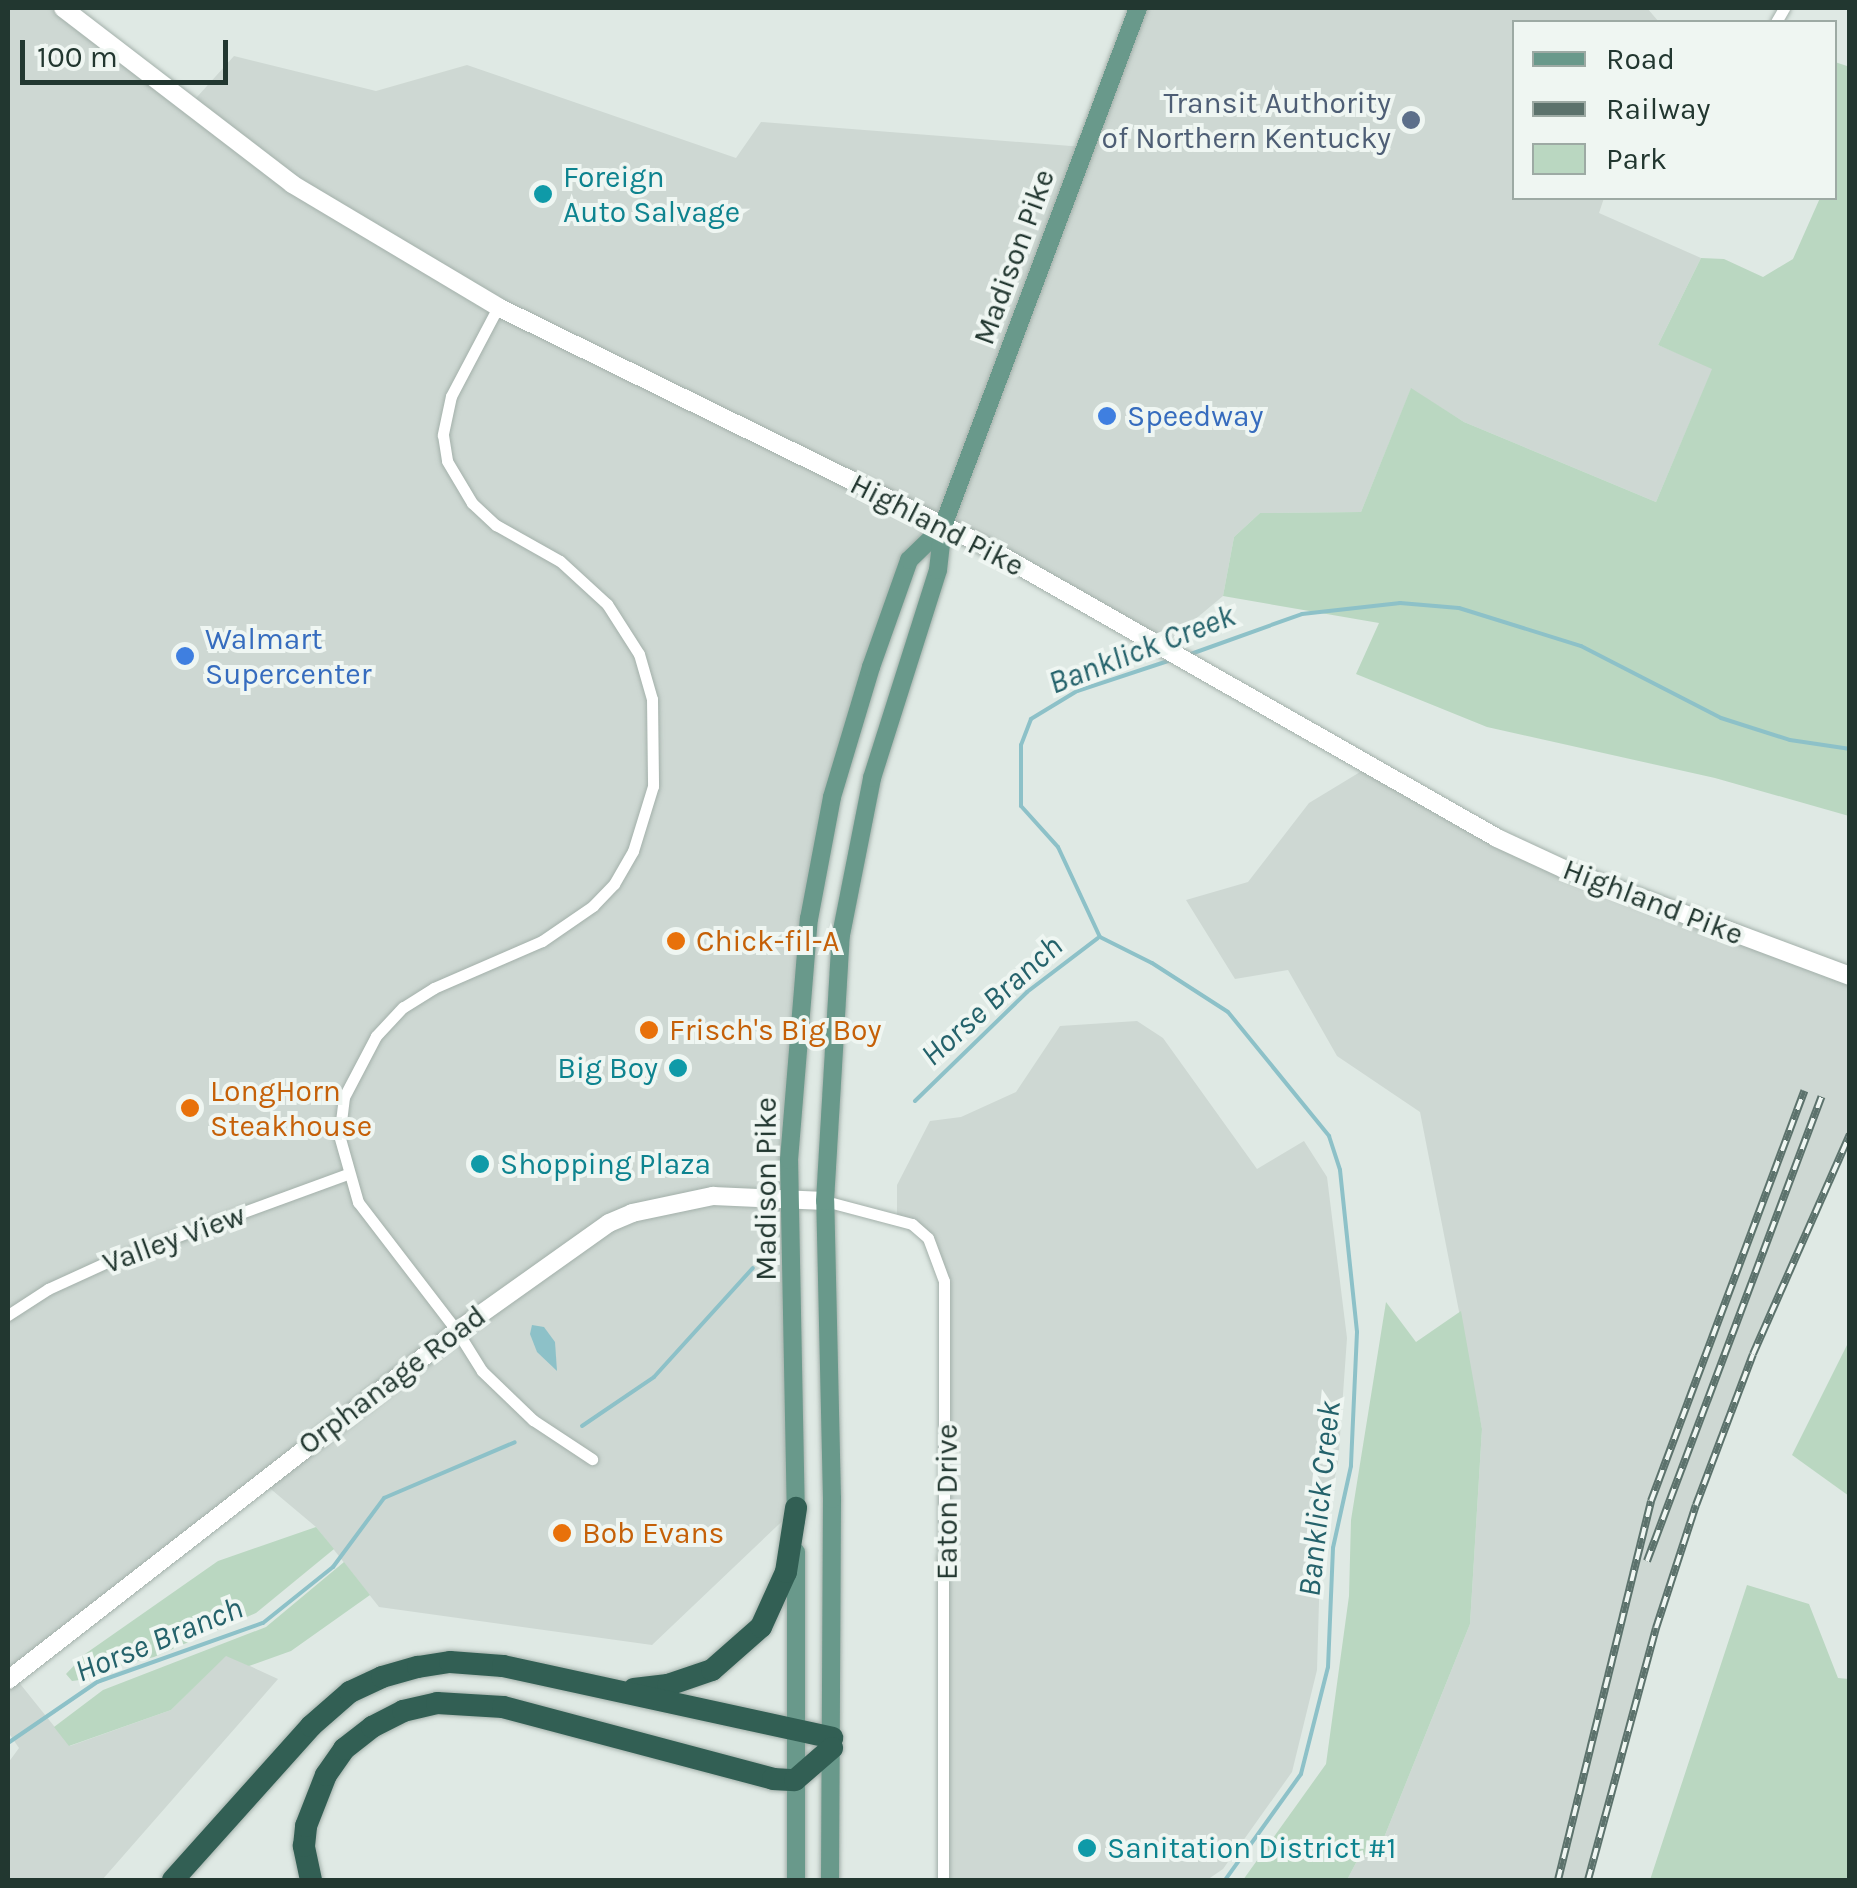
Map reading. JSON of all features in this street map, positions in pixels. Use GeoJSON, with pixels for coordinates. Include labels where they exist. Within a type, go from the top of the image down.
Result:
{"type":"FeatureCollection","features":[{"type":"Feature","properties":{"kind":"highway"},"geometry":{"type":"LineString","coordinates":[[605,1688],[643,1689],[690,1680],[739,1650],[761,1627],[778,1596],[796,1508]]}},
{"type":"Feature","properties":{"kind":"highway"},"geometry":{"type":"LineString","coordinates":[[173,1880],[311,1726],[350,1692],[382,1677],[450,1662],[479,1663],[605,1688],[799,1731],[832,1743],[796,1780],[738,1771],[503,1707],[437,1703],[388,1719],[344,1748],[326,1775],[306,1826],[304,1846],[310,1880]]}},
{"type":"Feature","properties":{"kind":"main road","name":"Highland Pike"},"geometry":{"type":"LineString","coordinates":[[63,8],[292,184],[498,307],[943,526],[1498,838],[1564,869],[1850,976]]}},
{"type":"Feature","properties":{"kind":"main road","name":"Madison Pike"},"geometry":{"type":"LineString","coordinates":[[830,1880],[832,1499],[825,1201],[841,935],[872,778],[938,570],[943,526],[1138,8]]}},
{"type":"Feature","properties":{"kind":"main road","name":"Madison Pike"},"geometry":{"type":"LineString","coordinates":[[796,1880],[799,1731],[791,1196],[799,1004],[825,828],[871,667],[909,560],[943,526]]}},
{"type":"Feature","properties":{"kind":"main road","name":"Orphanage Road"},"geometry":{"type":"LineString","coordinates":[[8,1680],[457,1330],[568,1250],[632,1213],[713,1196],[791,1196],[825,1201]]}},
{"type":"Feature","properties":{"kind":"street"},"geometry":{"type":"LineString","coordinates":[[498,307],[451,396],[444,435],[448,460],[472,503],[496,525],[560,561],[607,604],[639,654],[652,699],[653,786],[633,851],[614,884],[593,906],[542,941],[434,988],[403,1008],[376,1036],[344,1097],[339,1135],[358,1202],[499,1391],[592,1459]]}},
{"type":"Feature","properties":{"kind":"street","name":"Valley View"},"geometry":{"type":"LineString","coordinates":[[8,1315],[48,1289],[107,1262],[347,1174]]}},
{"type":"Feature","properties":{"kind":"street","name":"Eaton Drive"},"geometry":{"type":"LineString","coordinates":[[825,1201],[912,1224],[928,1238],[944,1281],[943,1880]]}},
{"type":"Feature","properties":{"kind":"shaded area"},"geometry":{"type":"Polygon","coordinates":[[[8,8],[63,8],[188,107],[234,56],[376,91],[467,65],[736,158],[761,122],[1084,147],[1138,8],[1647,8],[1657,20],[1512,20],[1512,200],[1603,200],[1599,213],[1701,258],[1658,345],[1713,368],[1656,502],[1464,422],[1411,389],[1361,512],[1260,513],[1234,537],[1223,596],[1162,647],[944,526],[909,560],[832,797],[789,1159],[796,1508],[652,1645],[379,1607],[316,1527],[260,1480],[13,1675],[70,1746],[171,1710],[226,1655],[278,1679],[102,1880],[8,1880],[8,1763],[19,1748],[8,1732],[8,8]]]}},
{"type":"Feature","properties":{"kind":"shaded area"},"geometry":{"type":"Polygon","coordinates":[[[1370,766],[1497,838],[1849,976],[1849,1134],[1753,1354],[1696,1505],[1656,1628],[1588,1880],[1347,1880],[1359,1857],[1379,1850],[1470,1624],[1482,1429],[1420,1112],[1337,1056],[1288,970],[1235,979],[1186,900],[1248,882],[1309,803],[1370,766]]]}},
{"type":"Feature","properties":{"kind":"shaded area"},"geometry":{"type":"Polygon","coordinates":[[[1137,1021],[1163,1038],[1257,1169],[1304,1141],[1327,1177],[1347,1338],[1338,1464],[1321,1533],[1317,1670],[1292,1772],[1223,1869],[1207,1880],[943,1880],[946,1305],[928,1238],[897,1217],[897,1185],[930,1121],[961,1117],[1016,1092],[1060,1026],[1137,1021]]]}},
{"type":"Feature","properties":{"kind":"green space"},"geometry":{"type":"Polygon","coordinates":[[[1837,63],[1850,67],[1849,816],[1715,778],[1487,727],[1356,674],[1379,623],[1223,596],[1234,537],[1260,513],[1361,512],[1411,388],[1464,422],[1656,502],[1712,369],[1658,345],[1701,258],[1724,259],[1763,277],[1793,259],[1819,200],[1837,200],[1837,63]]]}},
{"type":"Feature","properties":{"kind":"green space"},"geometry":{"type":"Polygon","coordinates":[[[1386,1302],[1416,1342],[1461,1311],[1482,1429],[1470,1624],[1379,1850],[1359,1857],[1347,1880],[1243,1880],[1326,1764],[1349,1596],[1351,1520],[1386,1302]]]}},
{"type":"Feature","properties":{"kind":"green space"},"geometry":{"type":"Polygon","coordinates":[[[1849,1341],[1849,1496],[1792,1455],[1849,1341]]]}},
{"type":"Feature","properties":{"kind":"green space"},"geometry":{"type":"Polygon","coordinates":[[[316,1527],[334,1549],[256,1613],[154,1657],[92,1673],[80,1680],[72,1681],[66,1674],[85,1654],[218,1561],[316,1527]]]}},
{"type":"Feature","properties":{"kind":"green space"},"geometry":{"type":"Polygon","coordinates":[[[344,1562],[370,1595],[291,1651],[249,1666],[226,1656],[171,1710],[69,1746],[54,1727],[103,1690],[266,1627],[344,1562]]]}},
{"type":"Feature","properties":{"kind":"green space"},"geometry":{"type":"Polygon","coordinates":[[[1747,1585],[1809,1604],[1838,1678],[1849,1679],[1849,1880],[1650,1880],[1747,1585]]]}},
{"type":"Feature","properties":{"kind":"water"},"geometry":{"type":"Polygon","coordinates":[[[532,1325],[544,1327],[555,1342],[557,1371],[537,1352],[530,1334],[532,1325]]]}},
{"type":"Feature","properties":{"kind":"waterway","name":"Banklick Creek"},"geometry":{"type":"LineString","coordinates":[[1188,655],[1302,614],[1400,603],[1459,608],[1581,646],[1721,718],[1790,740],[1850,749]]}},
{"type":"Feature","properties":{"kind":"waterway","name":"Banklick Creek"},"geometry":{"type":"LineString","coordinates":[[1174,659],[1077,691],[1031,719],[1021,745],[1021,806],[1058,847],[1100,937],[1152,963],[1228,1012],[1329,1136],[1340,1170],[1357,1332],[1351,1466],[1333,1548],[1328,1667],[1301,1774],[1225,1880]]}},
{"type":"Feature","properties":{"kind":"waterway","name":"Horse Branch"},"geometry":{"type":"LineString","coordinates":[[915,1101],[1027,992],[1098,938]]}},
{"type":"Feature","properties":{"kind":"waterway","name":"Horse Branch"},"geometry":{"type":"LineString","coordinates":[[582,1426],[654,1377],[753,1268]]}},
{"type":"Feature","properties":{"kind":"waterway","name":"Horse Branch"},"geometry":{"type":"LineString","coordinates":[[8,1743],[97,1682],[263,1623],[333,1567],[384,1498],[515,1442]]}},
{"type":"Feature","properties":{"kind":"railway"},"geometry":{"type":"LineString","coordinates":[[1558,1880],[1651,1501],[1804,1091]]}},
{"type":"Feature","properties":{"kind":"railway"},"geometry":{"type":"LineString","coordinates":[[1647,1561],[1821,1097]]}},
{"type":"Feature","properties":{"kind":"railway"},"geometry":{"type":"LineString","coordinates":[[1588,1880],[1656,1628],[1696,1505],[1753,1354],[1850,1134]]}},
{"type":"Feature","properties":{"kind":"place","name":"Transit Authority of Northern Kentucky"},"geometry":{"type":"Point","coordinates":[1411,120]}},
{"type":"Feature","properties":{"kind":"place","name":"Foreign Auto Salvage"},"geometry":{"type":"Point","coordinates":[543,194]}},
{"type":"Feature","properties":{"kind":"place","name":"Speedway"},"geometry":{"type":"Point","coordinates":[1107,416]}},
{"type":"Feature","properties":{"kind":"place","name":"Walmart Supercenter"},"geometry":{"type":"Point","coordinates":[185,656]}},
{"type":"Feature","properties":{"kind":"place","name":"Chick-fil-A"},"geometry":{"type":"Point","coordinates":[676,941]}},
{"type":"Feature","properties":{"kind":"place","name":"Frisch's Big Boy"},"geometry":{"type":"Point","coordinates":[649,1030]}},
{"type":"Feature","properties":{"kind":"place","name":"Big Boy"},"geometry":{"type":"Point","coordinates":[678,1068]}},
{"type":"Feature","properties":{"kind":"place","name":"LongHorn Steakhouse"},"geometry":{"type":"Point","coordinates":[190,1108]}},
{"type":"Feature","properties":{"kind":"place","name":"Shopping Plaza"},"geometry":{"type":"Point","coordinates":[480,1164]}},
{"type":"Feature","properties":{"kind":"place","name":"Bob Evans"},"geometry":{"type":"Point","coordinates":[562,1533]}},
{"type":"Feature","properties":{"kind":"place","name":"Sanitation District #1"},"geometry":{"type":"Point","coordinates":[1087,1848]}}]}
